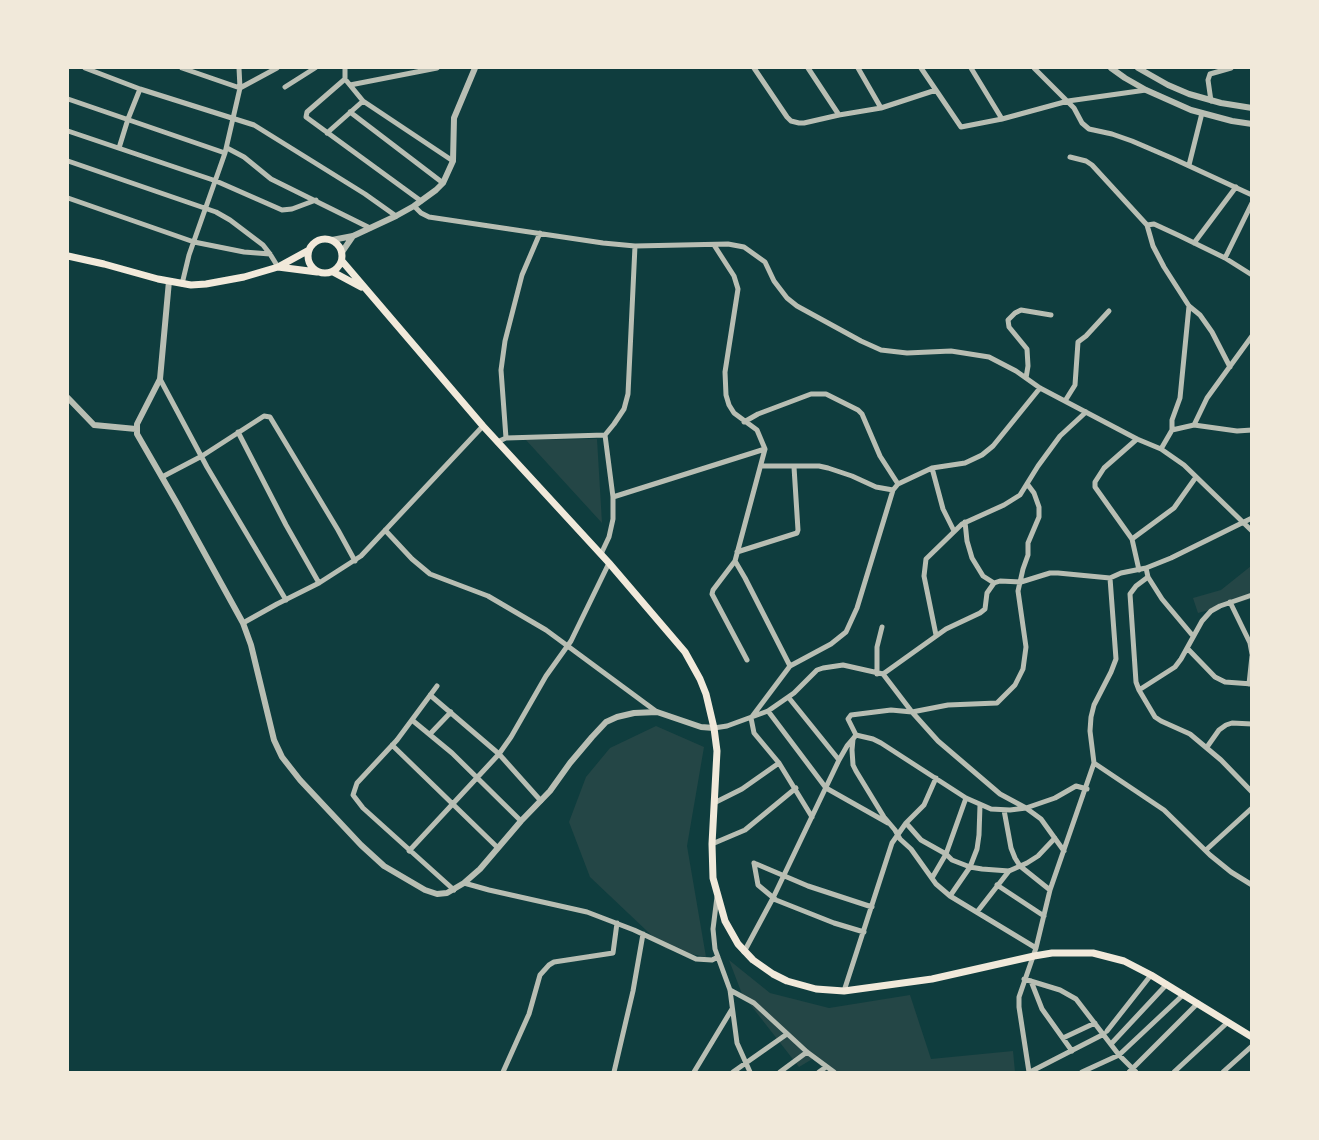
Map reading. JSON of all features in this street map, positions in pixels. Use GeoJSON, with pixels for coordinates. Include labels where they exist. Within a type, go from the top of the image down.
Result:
{"type":"FeatureCollection","features":[{"type":"Feature","properties":{"kind":"main road"},"geometry":{"type":"LineString","coordinates":[[321,273],[310,265],[308,258],[312,245],[325,239],[332,240],[342,252],[340,266],[333,272]]}},
{"type":"Feature","properties":{"kind":"main road"},"geometry":{"type":"LineString","coordinates":[[68,256],[182,284],[217,282],[244,277],[278,267],[309,250]]}},
{"type":"Feature","properties":{"kind":"main road"},"geometry":{"type":"LineString","coordinates":[[342,261],[482,426],[601,554],[685,652],[706,694],[717,750],[712,844],[713,878],[725,921],[744,952],[763,968],[787,981],[816,989],[844,991],[932,979],[1052,953],[1093,953],[1124,961],[1184,994],[1252,1037]]}},
{"type":"Feature","properties":{"kind":"main road"},"geometry":{"type":"LineString","coordinates":[[278,267],[321,273],[333,272],[365,290]]}},
{"type":"Feature","properties":{"kind":"street"},"geometry":{"type":"LineString","coordinates":[[85,68],[140,89],[234,118],[259,128],[365,194],[396,216]]}},
{"type":"Feature","properties":{"kind":"street"},"geometry":{"type":"LineString","coordinates":[[182,68],[240,88],[277,68]]}},
{"type":"Feature","properties":{"kind":"street"},"geometry":{"type":"LineString","coordinates":[[182,284],[189,255],[226,150],[240,88],[240,68]]}},
{"type":"Feature","properties":{"kind":"street"},"geometry":{"type":"LineString","coordinates":[[285,87],[315,68]]}},
{"type":"Feature","properties":{"kind":"street"},"geometry":{"type":"LineString","coordinates":[[345,68],[346,79],[363,100],[452,161]]}},
{"type":"Feature","properties":{"kind":"street"},"geometry":{"type":"LineString","coordinates":[[350,85],[437,68]]}},
{"type":"Feature","properties":{"kind":"street"},"geometry":{"type":"LineString","coordinates":[[332,240],[353,236],[396,216],[414,206],[443,183],[452,161],[453,121],[475,68]]}},
{"type":"Feature","properties":{"kind":"street"},"geometry":{"type":"LineString","coordinates":[[754,68],[781,110],[790,120],[804,123],[881,108],[936,90]]}},
{"type":"Feature","properties":{"kind":"street"},"geometry":{"type":"LineString","coordinates":[[808,68],[839,115]]}},
{"type":"Feature","properties":{"kind":"street"},"geometry":{"type":"LineString","coordinates":[[858,68],[881,108]]}},
{"type":"Feature","properties":{"kind":"street"},"geometry":{"type":"LineString","coordinates":[[921,68],[961,127],[1002,119],[1068,101],[1146,90]]}},
{"type":"Feature","properties":{"kind":"street"},"geometry":{"type":"LineString","coordinates":[[971,68],[1002,119]]}},
{"type":"Feature","properties":{"kind":"street"},"geometry":{"type":"LineString","coordinates":[[1034,68],[1068,101],[1082,123],[1089,129],[1124,138],[1189,165],[1252,195]]}},
{"type":"Feature","properties":{"kind":"street"},"geometry":{"type":"LineString","coordinates":[[1111,68],[1146,90],[1181,106],[1232,121],[1252,124]]}},
{"type":"Feature","properties":{"kind":"street"},"geometry":{"type":"LineString","coordinates":[[1138,68],[1168,85],[1211,101],[1252,108]]}},
{"type":"Feature","properties":{"kind":"street"},"geometry":{"type":"LineString","coordinates":[[1211,101],[1208,80],[1210,74],[1231,68]]}},
{"type":"Feature","properties":{"kind":"street"},"geometry":{"type":"LineString","coordinates":[[346,79],[306,114],[306,118],[421,201]]}},
{"type":"Feature","properties":{"kind":"street"},"geometry":{"type":"LineString","coordinates":[[119,148],[140,89]]}},
{"type":"Feature","properties":{"kind":"street"},"geometry":{"type":"LineString","coordinates":[[68,98],[244,157],[271,179],[370,228]]}},
{"type":"Feature","properties":{"kind":"street"},"geometry":{"type":"LineString","coordinates":[[327,132],[363,100]]}},
{"type":"Feature","properties":{"kind":"street"},"geometry":{"type":"LineString","coordinates":[[350,112],[443,183]]}},
{"type":"Feature","properties":{"kind":"street"},"geometry":{"type":"LineString","coordinates":[[1189,165],[1202,113]]}},
{"type":"Feature","properties":{"kind":"street"},"geometry":{"type":"LineString","coordinates":[[68,131],[216,181],[282,210],[292,209],[316,200]]}},
{"type":"Feature","properties":{"kind":"street"},"geometry":{"type":"LineString","coordinates":[[1070,157],[1086,161],[1092,165],[1147,225],[1153,246],[1164,267],[1189,306],[1200,315],[1212,332],[1230,367]]}},
{"type":"Feature","properties":{"kind":"street"},"geometry":{"type":"LineString","coordinates":[[68,161],[206,208],[230,220],[253,237],[270,254],[278,267]]}},
{"type":"Feature","properties":{"kind":"street"},"geometry":{"type":"LineString","coordinates":[[1194,243],[1236,187]]}},
{"type":"Feature","properties":{"kind":"street"},"geometry":{"type":"LineString","coordinates":[[68,198],[194,242],[244,252],[270,254]]}},
{"type":"Feature","properties":{"kind":"street"},"geometry":{"type":"LineString","coordinates":[[1225,258],[1252,203]]}},
{"type":"Feature","properties":{"kind":"street"},"geometry":{"type":"LineString","coordinates":[[414,206],[421,213],[429,216],[635,246],[734,245],[748,249],[765,262],[774,281],[787,298],[797,306],[861,341],[881,350],[907,353],[951,351],[989,357],[1016,371],[1040,388],[1137,439],[1161,449],[1184,465],[1252,531]]}},
{"type":"Feature","properties":{"kind":"street"},"geometry":{"type":"LineString","coordinates":[[1147,225],[1154,224],[1225,258],[1251,273]]}},
{"type":"Feature","properties":{"kind":"street"},"geometry":{"type":"LineString","coordinates":[[506,438],[501,370],[504,341],[522,275],[540,233]]}},
{"type":"Feature","properties":{"kind":"street"},"geometry":{"type":"LineString","coordinates":[[342,252],[353,236]]}},
{"type":"Feature","properties":{"kind":"street"},"geometry":{"type":"LineString","coordinates":[[497,442],[506,438],[605,434],[614,424],[624,409],[628,394],[635,246]]}},
{"type":"Feature","properties":{"kind":"street"},"geometry":{"type":"LineString","coordinates":[[714,246],[734,276],[738,289],[726,372],[726,395],[734,413],[757,430],[765,449],[762,466],[735,561],[712,594],[747,660]]}},
{"type":"Feature","properties":{"kind":"street"},"geometry":{"type":"LineString","coordinates":[[169,281],[160,379],[139,419],[136,429],[139,438],[243,624],[251,645],[274,740],[286,763],[353,836],[384,866],[426,890],[437,894],[446,894],[454,890],[480,869],[521,821],[541,801],[601,726],[617,717],[643,712],[657,712]]}},
{"type":"Feature","properties":{"kind":"street"},"geometry":{"type":"LineString","coordinates":[[1161,449],[1172,430],[1172,420],[1180,398],[1189,306]]}},
{"type":"Feature","properties":{"kind":"street"},"geometry":{"type":"LineString","coordinates":[[1026,378],[1028,366],[1027,350],[1009,327],[1008,320],[1015,312],[1021,310],[1050,315]]}},
{"type":"Feature","properties":{"kind":"street"},"geometry":{"type":"LineString","coordinates":[[1065,401],[1075,385],[1078,342],[1086,336],[1108,311]]}},
{"type":"Feature","properties":{"kind":"street"},"geometry":{"type":"LineString","coordinates":[[1194,425],[1207,398],[1252,336]]}},
{"type":"Feature","properties":{"kind":"street"},"geometry":{"type":"LineString","coordinates":[[160,379],[202,456],[286,600]]}},
{"type":"Feature","properties":{"kind":"street"},"geometry":{"type":"LineString","coordinates":[[812,817],[779,763],[754,732],[751,718],[790,666],[831,644],[846,632],[857,608],[893,490],[898,484],[932,468],[965,463],[982,455],[993,446],[1040,388]]}},
{"type":"Feature","properties":{"kind":"street"},"geometry":{"type":"LineString","coordinates":[[744,422],[758,414],[811,394],[826,394],[858,410],[862,414],[880,456],[898,484]]}},
{"type":"Feature","properties":{"kind":"street"},"geometry":{"type":"LineString","coordinates":[[68,398],[94,425],[136,429]]}},
{"type":"Feature","properties":{"kind":"street"},"geometry":{"type":"LineString","coordinates":[[936,635],[925,583],[924,564],[930,554],[965,522],[1014,500],[1020,495],[1060,436],[1086,412]]}},
{"type":"Feature","properties":{"kind":"street"},"geometry":{"type":"LineString","coordinates":[[162,477],[202,456],[264,416],[270,417],[311,484],[354,561]]}},
{"type":"Feature","properties":{"kind":"street"},"geometry":{"type":"LineString","coordinates":[[1172,430],[1194,425],[1237,431],[1252,430]]}},
{"type":"Feature","properties":{"kind":"street"},"geometry":{"type":"LineString","coordinates":[[243,624],[319,583],[354,561],[369,548],[482,426]]}},
{"type":"Feature","properties":{"kind":"street"},"geometry":{"type":"LineString","coordinates":[[238,432],[286,525],[319,583]]}},
{"type":"Feature","properties":{"kind":"street"},"geometry":{"type":"LineString","coordinates":[[601,554],[610,537],[612,528],[612,497],[605,434]]}},
{"type":"Feature","properties":{"kind":"street"},"geometry":{"type":"LineString","coordinates":[[1137,439],[1104,468],[1095,482],[1095,487],[1132,539],[1139,570]]}},
{"type":"Feature","properties":{"kind":"street"},"geometry":{"type":"LineString","coordinates":[[612,497],[765,449]]}},
{"type":"Feature","properties":{"kind":"street"},"geometry":{"type":"LineString","coordinates":[[762,466],[819,466],[852,476],[876,488],[893,490]]}},
{"type":"Feature","properties":{"kind":"street"},"geometry":{"type":"LineString","coordinates":[[737,552],[797,533],[794,467]]}},
{"type":"Feature","properties":{"kind":"street"},"geometry":{"type":"LineString","coordinates":[[932,468],[943,509],[954,531]]}},
{"type":"Feature","properties":{"kind":"street"},"geometry":{"type":"LineString","coordinates":[[1132,539],[1174,508],[1196,477]]}},
{"type":"Feature","properties":{"kind":"street"},"geometry":{"type":"LineString","coordinates":[[1028,485],[1034,493],[1039,507],[1039,516],[1028,543],[1028,555],[1018,591],[1026,647],[1023,669],[1015,685],[997,703],[988,705],[948,705],[912,712],[891,710],[851,715],[848,719],[854,737],[853,765],[900,839],[911,849],[932,878],[950,896],[1036,948]]}},
{"type":"Feature","properties":{"kind":"street"},"geometry":{"type":"LineString","coordinates":[[384,530],[412,559],[430,574],[496,600],[550,632],[657,712],[702,727],[714,728],[727,726],[768,711],[788,698],[817,670],[823,668],[843,666],[880,674],[936,635],[980,613],[985,609],[987,593],[994,583],[1000,581],[1020,582],[1058,572],[1110,578],[1121,573],[1146,568],[1171,558],[1252,518]]}},
{"type":"Feature","properties":{"kind":"street"},"geometry":{"type":"LineString","coordinates":[[965,522],[967,541],[972,558],[983,576],[994,583]]}},
{"type":"Feature","properties":{"kind":"street"},"geometry":{"type":"LineString","coordinates":[[735,561],[790,666]]}},
{"type":"Feature","properties":{"kind":"street"},"geometry":{"type":"LineString","coordinates":[[409,851],[498,754],[522,720],[546,676],[568,646],[609,563]]}},
{"type":"Feature","properties":{"kind":"street"},"geometry":{"type":"LineString","coordinates":[[1146,568],[1148,577],[1162,599],[1193,636]]}},
{"type":"Feature","properties":{"kind":"street"},"geometry":{"type":"LineString","coordinates":[[1148,577],[1136,586],[1130,594],[1138,690],[1155,717],[1186,731],[1207,747],[1252,792]]}},
{"type":"Feature","properties":{"kind":"street"},"geometry":{"type":"LineString","coordinates":[[1110,578],[1116,658],[1094,705],[1091,717],[1090,731],[1094,763],[1087,789],[1050,890],[1034,956],[1019,996],[1019,1007],[1030,1072],[1105,1033],[1151,976]]}},
{"type":"Feature","properties":{"kind":"street"},"geometry":{"type":"LineString","coordinates":[[1138,690],[1175,667],[1202,621],[1211,611],[1252,595]]}},
{"type":"Feature","properties":{"kind":"street"},"geometry":{"type":"LineString","coordinates":[[1187,648],[1215,677],[1226,682],[1250,684],[1251,642],[1230,602]]}},
{"type":"Feature","properties":{"kind":"street"},"geometry":{"type":"LineString","coordinates":[[882,627],[877,647],[880,674],[938,741],[1000,794],[1040,818],[1064,851]]}},
{"type":"Feature","properties":{"kind":"street"},"geometry":{"type":"LineString","coordinates":[[437,686],[392,745],[357,783],[353,795],[363,808],[454,890]]}},
{"type":"Feature","properties":{"kind":"street"},"geometry":{"type":"LineString","coordinates":[[430,695],[498,754],[541,801]]}},
{"type":"Feature","properties":{"kind":"street"},"geometry":{"type":"LineString","coordinates":[[788,698],[840,760]]}},
{"type":"Feature","properties":{"kind":"street"},"geometry":{"type":"LineString","coordinates":[[768,711],[826,788],[890,824]]}},
{"type":"Feature","properties":{"kind":"street"},"geometry":{"type":"LineString","coordinates":[[430,734],[451,712]]}},
{"type":"Feature","properties":{"kind":"street"},"geometry":{"type":"LineString","coordinates":[[412,720],[452,753],[521,821]]}},
{"type":"Feature","properties":{"kind":"street"},"geometry":{"type":"LineString","coordinates":[[1207,747],[1219,730],[1226,725],[1232,723],[1252,724]]}},
{"type":"Feature","properties":{"kind":"street"},"geometry":{"type":"LineString","coordinates":[[854,737],[873,739],[881,743],[966,798],[991,809],[1026,808],[1054,798],[1076,786],[1087,789]]}},
{"type":"Feature","properties":{"kind":"street"},"geometry":{"type":"LineString","coordinates":[[744,952],[774,898],[847,746],[854,737]]}},
{"type":"Feature","properties":{"kind":"street"},"geometry":{"type":"LineString","coordinates":[[392,745],[498,848]]}},
{"type":"Feature","properties":{"kind":"street"},"geometry":{"type":"LineString","coordinates":[[714,803],[742,789],[779,763]]}},
{"type":"Feature","properties":{"kind":"street"},"geometry":{"type":"LineString","coordinates":[[1094,763],[1164,810],[1231,872],[1252,885]]}},
{"type":"Feature","properties":{"kind":"street"},"geometry":{"type":"LineString","coordinates":[[844,991],[888,853],[906,823],[924,805],[936,778]]}},
{"type":"Feature","properties":{"kind":"street"},"geometry":{"type":"LineString","coordinates":[[712,844],[745,830],[796,788]]}},
{"type":"Feature","properties":{"kind":"street"},"geometry":{"type":"LineString","coordinates":[[932,878],[946,854],[966,798]]}},
{"type":"Feature","properties":{"kind":"street"},"geometry":{"type":"LineString","coordinates":[[950,896],[970,867],[979,840],[980,805]]}},
{"type":"Feature","properties":{"kind":"street"},"geometry":{"type":"LineString","coordinates":[[1206,850],[1252,808]]}},
{"type":"Feature","properties":{"kind":"street"},"geometry":{"type":"LineString","coordinates":[[1004,810],[1012,848],[1020,866],[1050,890]]}},
{"type":"Feature","properties":{"kind":"street"},"geometry":{"type":"LineString","coordinates":[[906,823],[921,840],[946,854],[952,860],[970,867],[1009,871]]}},
{"type":"Feature","properties":{"kind":"street"},"geometry":{"type":"LineString","coordinates":[[977,912],[1009,871],[1027,864],[1038,856],[1055,838]]}},
{"type":"Feature","properties":{"kind":"street"},"geometry":{"type":"LineString","coordinates":[[864,932],[834,923],[782,903],[774,898],[758,885],[754,863],[872,908]]}},
{"type":"Feature","properties":{"kind":"street"},"geometry":{"type":"LineString","coordinates":[[464,883],[580,910],[617,923],[696,959],[712,960],[718,957]]}},
{"type":"Feature","properties":{"kind":"street"},"geometry":{"type":"LineString","coordinates":[[997,885],[1044,916]]}},
{"type":"Feature","properties":{"kind":"street"},"geometry":{"type":"LineString","coordinates":[[718,897],[713,929],[715,949],[730,990],[737,1043],[750,1072]]}},
{"type":"Feature","properties":{"kind":"street"},"geometry":{"type":"LineString","coordinates":[[503,1072],[529,1014],[540,975],[554,962],[613,953],[617,923]]}},
{"type":"Feature","properties":{"kind":"street"},"geometry":{"type":"LineString","coordinates":[[614,1072],[633,991],[643,934]]}},
{"type":"Feature","properties":{"kind":"street"},"geometry":{"type":"LineString","coordinates":[[1024,979],[1045,985],[1076,999],[1105,1033],[1119,1055],[1133,1071],[1198,1003]]}},
{"type":"Feature","properties":{"kind":"street"},"geometry":{"type":"LineString","coordinates":[[1031,981],[1042,1009],[1072,1051]]}},
{"type":"Feature","properties":{"kind":"street"},"geometry":{"type":"LineString","coordinates":[[1111,1044],[1167,984]]}},
{"type":"Feature","properties":{"kind":"street"},"geometry":{"type":"LineString","coordinates":[[730,990],[754,1003],[807,1052],[834,1072]]}},
{"type":"Feature","properties":{"kind":"street"},"geometry":{"type":"LineString","coordinates":[[1082,1072],[1119,1055],[1184,994]]}},
{"type":"Feature","properties":{"kind":"street"},"geometry":{"type":"LineString","coordinates":[[694,1072],[732,1009]]}},
{"type":"Feature","properties":{"kind":"street"},"geometry":{"type":"LineString","coordinates":[[1174,1072],[1228,1022]]}},
{"type":"Feature","properties":{"kind":"street"},"geometry":{"type":"LineString","coordinates":[[1063,1038],[1095,1023]]}},
{"type":"Feature","properties":{"kind":"street"},"geometry":{"type":"LineString","coordinates":[[733,1072],[787,1034]]}},
{"type":"Feature","properties":{"kind":"street"},"geometry":{"type":"LineString","coordinates":[[1223,1072],[1252,1046]]}},
{"type":"Feature","properties":{"kind":"street"},"geometry":{"type":"LineString","coordinates":[[780,1072],[807,1052]]}},
{"type":"Feature","properties":{"kind":"street"},"geometry":{"type":"LineString","coordinates":[[819,1072],[826,1067]]}},
{"type":"Feature","properties":{"kind":"shaded area"},"geometry":{"type":"Polygon","coordinates":[[[597,439],[602,523],[526,440],[597,439]]]}},
{"type":"Feature","properties":{"kind":"shaded area"},"geometry":{"type":"Polygon","coordinates":[[[1251,566],[1251,599],[1198,613],[1193,598],[1221,590],[1251,566]]]}},
{"type":"Feature","properties":{"kind":"shaded area"},"geometry":{"type":"Polygon","coordinates":[[[656,726],[704,747],[687,846],[706,957],[666,949],[590,877],[569,822],[586,777],[610,748],[656,726]]]}},
{"type":"Feature","properties":{"kind":"shaded area"},"geometry":{"type":"Polygon","coordinates":[[[729,960],[770,993],[829,1008],[910,995],[931,1059],[1013,1051],[1015,1072],[826,1072],[814,1058],[799,1067],[742,994],[729,960]]]}}]}
